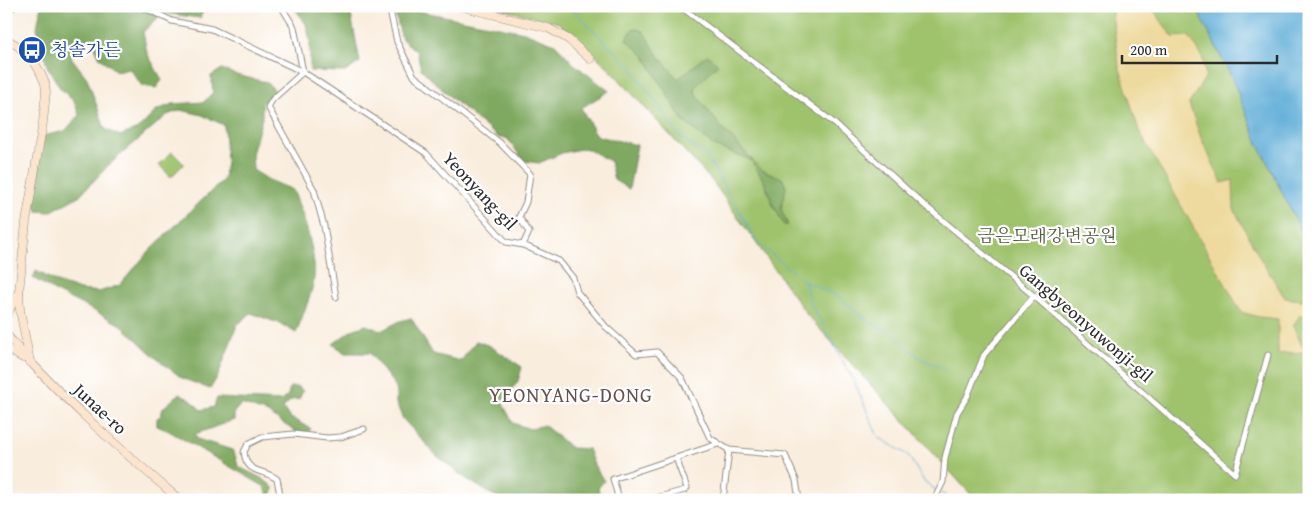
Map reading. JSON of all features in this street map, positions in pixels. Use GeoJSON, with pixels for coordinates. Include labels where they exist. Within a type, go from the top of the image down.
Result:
{"type":"FeatureCollection","features":[{"type":"Feature","properties":{"kind":"street"},"geometry":{"type":"LineString","coordinates":[[6,10],[14,6]]}},
{"type":"Feature","properties":{"kind":"street","name":"Yeonyang-gil"},"geometry":{"type":"LineString","coordinates":[[141,6],[172,21],[212,29],[303,72],[426,154],[506,242],[523,245],[559,261],[573,278],[577,292],[582,299],[606,327],[636,354],[657,352],[682,378],[710,438],[729,450],[784,455],[796,480],[799,500]]}},
{"type":"Feature","properties":{"kind":"street"},"geometry":{"type":"LineString","coordinates":[[281,6],[294,27],[303,72],[268,107],[314,190],[324,226],[336,297]]}},
{"type":"Feature","properties":{"kind":"street"},"geometry":{"type":"LineString","coordinates":[[389,6],[397,42],[414,76],[500,143],[530,174],[526,202],[519,217],[529,232],[523,245]]}},
{"type":"Feature","properties":{"kind":"street"},"geometry":{"type":"LineString","coordinates":[[459,6],[475,8],[548,28],[568,39],[590,59]]}},
{"type":"Feature","properties":{"kind":"street","name":"Gangbyeonyuwonji-gil"},"geometry":{"type":"LineString","coordinates":[[680,6],[834,123],[922,204],[1034,296],[1235,474],[1268,355]]}},
{"type":"Feature","properties":{"kind":"street"},"geometry":{"type":"LineString","coordinates":[[6,39],[18,46],[33,60],[45,83],[46,92],[43,122],[26,222],[19,292],[20,310],[31,364]]}},
{"type":"Feature","properties":{"kind":"street"},"geometry":{"type":"LineString","coordinates":[[6,304],[19,292]]}},
{"type":"Feature","properties":{"kind":"street"},"geometry":{"type":"LineString","coordinates":[[6,316],[19,292]]}},
{"type":"Feature","properties":{"kind":"street"},"geometry":{"type":"LineString","coordinates":[[934,500],[943,482],[945,458],[957,413],[967,398],[984,355],[1034,296]]}},
{"type":"Feature","properties":{"kind":"street","name":"Junae-ro"},"geometry":{"type":"LineString","coordinates":[[6,334],[31,364],[92,424],[180,500]]}},
{"type":"Feature","properties":{"kind":"street"},"geometry":{"type":"LineString","coordinates":[[6,348],[31,364]]}},
{"type":"Feature","properties":{"kind":"street"},"geometry":{"type":"LineString","coordinates":[[281,500],[277,479],[247,464],[244,452],[248,444],[262,437],[294,434],[328,438],[341,437],[364,429]]}},
{"type":"Feature","properties":{"kind":"street"},"geometry":{"type":"LineString","coordinates":[[619,500],[613,479],[718,444]]}},
{"type":"Feature","properties":{"kind":"street"},"geometry":{"type":"LineString","coordinates":[[723,500],[729,450]]}},
{"type":"Feature","properties":{"kind":"street"},"geometry":{"type":"LineString","coordinates":[[649,500],[687,488],[676,458]]}},
{"type":"Feature","properties":{"kind":"green space"},"geometry":{"type":"Polygon","coordinates":[[[201,6],[204,10],[200,18],[163,13],[143,32],[147,53],[162,80],[156,88],[142,86],[130,69],[116,71],[100,58],[92,40],[76,45],[71,57],[87,78],[105,129],[120,136],[138,129],[157,110],[173,104],[204,102],[213,92],[211,76],[222,69],[236,75],[266,82],[275,90],[262,104],[262,118],[252,154],[253,170],[269,180],[293,190],[312,250],[314,262],[313,285],[296,333],[281,324],[251,313],[237,325],[218,376],[210,389],[182,378],[156,358],[121,325],[33,278],[36,271],[57,282],[80,290],[99,292],[120,285],[150,250],[224,179],[226,161],[224,125],[202,115],[181,110],[167,115],[110,164],[79,196],[50,212],[37,211],[33,199],[43,136],[65,131],[79,115],[75,103],[60,88],[47,66],[37,28],[41,7],[201,6]]]}},
{"type":"Feature","properties":{"kind":"green space"},"geometry":{"type":"Polygon","coordinates":[[[293,6],[341,6],[350,10],[360,62],[345,72],[310,71],[310,40],[306,24],[293,6]]]}},
{"type":"Feature","properties":{"kind":"green space"},"geometry":{"type":"Polygon","coordinates":[[[393,6],[524,32],[555,44],[574,64],[609,91],[581,108],[597,136],[637,145],[629,189],[614,180],[610,161],[585,148],[562,153],[539,163],[524,161],[507,138],[499,138],[449,96],[421,69],[417,52],[402,39],[393,6]]]}},
{"type":"Feature","properties":{"kind":"green space","name":"금은모래강변공원"},"geometry":{"type":"Polygon","coordinates":[[[490,6],[1195,6],[1232,78],[1258,143],[1309,247],[1309,500],[976,500],[808,316],[713,182],[606,65],[559,23],[490,6]]]}},
{"type":"Feature","properties":{"kind":"green space"},"geometry":{"type":"Polygon","coordinates":[[[634,28],[643,31],[658,55],[678,79],[707,55],[718,64],[696,86],[695,93],[719,125],[762,170],[782,178],[786,187],[781,209],[788,225],[784,225],[772,203],[765,183],[751,160],[714,146],[683,121],[644,55],[626,39],[634,28]]]}},
{"type":"Feature","properties":{"kind":"green space"},"geometry":{"type":"Polygon","coordinates":[[[172,152],[184,164],[171,177],[159,165],[172,152]]]}},
{"type":"Feature","properties":{"kind":"green space"},"geometry":{"type":"Polygon","coordinates":[[[411,318],[433,354],[461,361],[476,341],[490,346],[522,367],[518,381],[502,402],[513,423],[530,429],[544,425],[571,448],[588,449],[594,465],[604,481],[598,488],[601,500],[504,500],[489,493],[462,476],[436,455],[403,419],[396,403],[396,387],[370,353],[345,353],[333,344],[352,330],[366,325],[381,331],[400,321],[411,318]]]}},
{"type":"Feature","properties":{"kind":"green space"},"geometry":{"type":"Polygon","coordinates":[[[290,387],[298,387],[303,391],[299,399],[291,400],[283,408],[289,417],[311,429],[308,433],[296,432],[268,413],[241,404],[234,412],[234,420],[195,434],[197,439],[232,450],[238,466],[262,479],[274,489],[269,500],[265,487],[169,431],[157,426],[157,418],[161,416],[163,408],[179,394],[191,400],[201,410],[214,407],[217,398],[281,401],[288,395],[290,387]]]}},
{"type":"Feature","properties":{"kind":"sand"},"geometry":{"type":"Polygon","coordinates":[[[1111,6],[1153,6],[1154,11],[1173,37],[1189,36],[1202,56],[1206,76],[1189,104],[1201,138],[1222,183],[1233,180],[1234,209],[1260,258],[1285,298],[1309,301],[1309,318],[1300,315],[1293,326],[1305,352],[1278,354],[1278,319],[1259,317],[1241,312],[1139,131],[1119,66],[1111,6]]]}},
{"type":"Feature","properties":{"kind":"water"},"geometry":{"type":"Polygon","coordinates":[[[1195,6],[1309,6],[1309,247],[1258,143],[1232,78],[1195,6]]]}},
{"type":"Feature","properties":{"kind":"waterway"},"geometry":{"type":"LineString","coordinates":[[569,6],[632,68],[680,137],[707,157],[758,243],[804,281],[839,297],[870,323],[888,330],[921,359],[945,369]]}},
{"type":"Feature","properties":{"kind":"waterway"},"geometry":{"type":"LineString","coordinates":[[805,282],[811,304],[855,383],[878,437],[908,455],[924,481],[937,491]]}},
{"type":"Feature","properties":{"kind":"waterway"},"geometry":{"type":"LineString","coordinates":[[941,493],[953,500]]}},
{"type":"Feature","properties":{"kind":"place","name":"청솔가든"},"geometry":{"type":"Point","coordinates":[32,50]}},
{"type":"Feature","properties":{"kind":"district","name":"YEONYANG-DONG"},"geometry":{"type":"Point","coordinates":[571,395]}}]}
